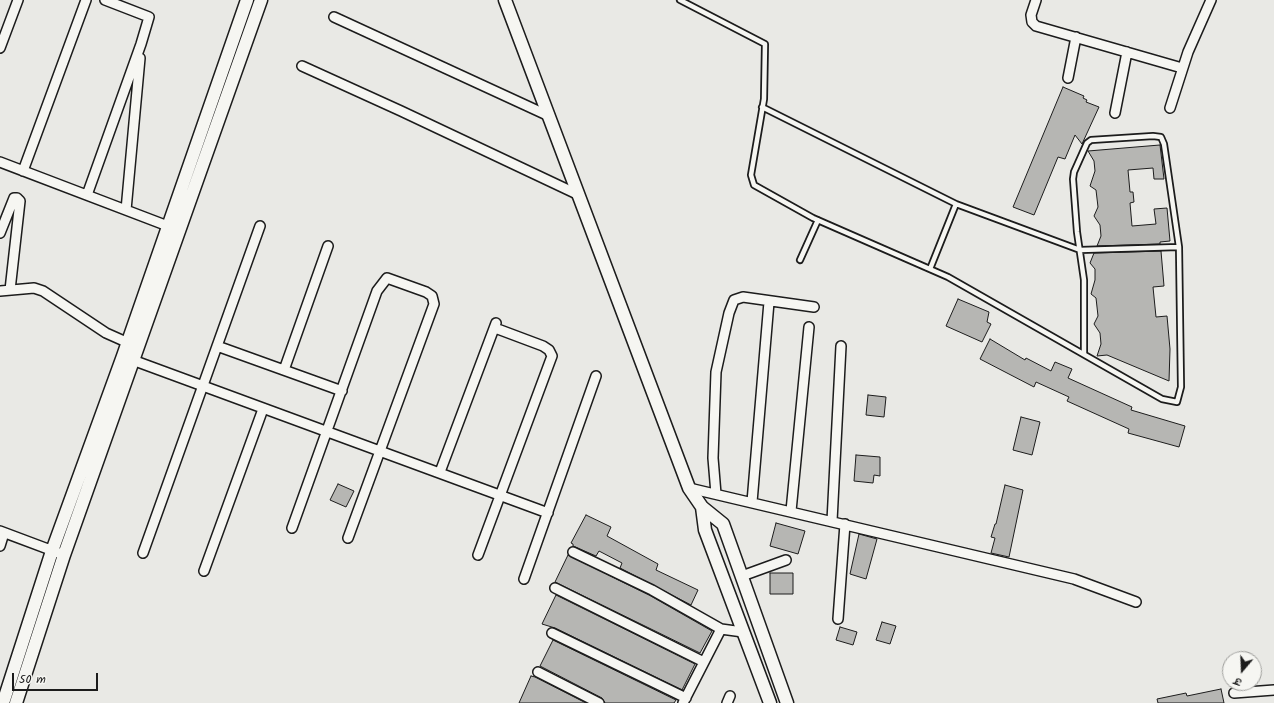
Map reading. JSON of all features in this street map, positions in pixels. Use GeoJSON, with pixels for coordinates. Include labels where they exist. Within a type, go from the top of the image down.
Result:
{"type":"FeatureCollection","features":[{"type":"Feature","properties":{"kind":"street"},"geometry":{"type":"LineString","coordinates":[[0,48],[18,0]]}},
{"type":"Feature","properties":{"kind":"street"},"geometry":{"type":"LineString","coordinates":[[23,171],[86,0]]}},
{"type":"Feature","properties":{"kind":"street"},"geometry":{"type":"LineString","coordinates":[[87,196],[141,44],[149,17],[104,0]]}},
{"type":"Feature","properties":{"kind":"street"},"geometry":{"type":"LineString","coordinates":[[3,703],[52,551],[133,345],[174,228],[247,0]]}},
{"type":"Feature","properties":{"kind":"street"},"geometry":{"type":"LineString","coordinates":[[174,228],[261,0]]}},
{"type":"Feature","properties":{"kind":"street"},"geometry":{"type":"LineString","coordinates":[[505,0],[689,488],[702,507],[723,524],[787,703]]}},
{"type":"Feature","properties":{"kind":"street"},"geometry":{"type":"LineString","coordinates":[[1036,0],[1032,15],[1032,22],[1036,26],[1182,68]]}},
{"type":"Feature","properties":{"kind":"street"},"geometry":{"type":"LineString","coordinates":[[1170,108],[1182,68],[1208,0]]}},
{"type":"Feature","properties":{"kind":"street"},"geometry":{"type":"LineString","coordinates":[[334,17],[549,116]]}},
{"type":"Feature","properties":{"kind":"street"},"geometry":{"type":"LineString","coordinates":[[1068,78],[1076,37]]}},
{"type":"Feature","properties":{"kind":"street"},"geometry":{"type":"LineString","coordinates":[[126,210],[141,44]]}},
{"type":"Feature","properties":{"kind":"street"},"geometry":{"type":"LineString","coordinates":[[1115,113],[1127,52]]}},
{"type":"Feature","properties":{"kind":"street"},"geometry":{"type":"LineString","coordinates":[[302,66],[579,195]]}},
{"type":"Feature","properties":{"kind":"street"},"geometry":{"type":"LineString","coordinates":[[0,162],[174,228]]}},
{"type":"Feature","properties":{"kind":"street"},"geometry":{"type":"LineString","coordinates":[[0,232],[14,198],[17,198],[20,201],[10,290]]}},
{"type":"Feature","properties":{"kind":"street"},"geometry":{"type":"LineString","coordinates":[[143,553],[260,226]]}},
{"type":"Feature","properties":{"kind":"street"},"geometry":{"type":"LineString","coordinates":[[284,370],[328,246]]}},
{"type":"Feature","properties":{"kind":"street"},"geometry":{"type":"LineString","coordinates":[[292,528],[328,433],[377,291],[382,282],[387,278],[432,296],[434,304],[348,538]]}},
{"type":"Feature","properties":{"kind":"street"},"geometry":{"type":"LineString","coordinates":[[0,291],[34,288],[43,291],[106,333],[133,345]]}},
{"type":"Feature","properties":{"kind":"street"},"geometry":{"type":"LineString","coordinates":[[716,494],[713,458],[716,372],[734,300],[743,297],[769,302],[814,307]]}},
{"type":"Feature","properties":{"kind":"street"},"geometry":{"type":"LineString","coordinates":[[752,502],[769,302]]}},
{"type":"Feature","properties":{"kind":"street"},"geometry":{"type":"LineString","coordinates":[[440,472],[496,325],[549,350],[552,356],[502,494],[478,555]]}},
{"type":"Feature","properties":{"kind":"street"},"geometry":{"type":"LineString","coordinates":[[791,511],[809,327]]}},
{"type":"Feature","properties":{"kind":"street"},"geometry":{"type":"LineString","coordinates":[[217,346],[342,391]]}},
{"type":"Feature","properties":{"kind":"street"},"geometry":{"type":"LineString","coordinates":[[832,521],[841,346]]}},
{"type":"Feature","properties":{"kind":"street"},"geometry":{"type":"LineString","coordinates":[[128,358],[328,433],[502,494],[548,513]]}},
{"type":"Feature","properties":{"kind":"street"},"geometry":{"type":"LineString","coordinates":[[16,703],[128,358]]}},
{"type":"Feature","properties":{"kind":"street"},"geometry":{"type":"LineString","coordinates":[[524,579],[596,376]]}},
{"type":"Feature","properties":{"kind":"street"},"geometry":{"type":"LineString","coordinates":[[204,571],[263,409]]}},
{"type":"Feature","properties":{"kind":"street"},"geometry":{"type":"LineString","coordinates":[[689,488],[1074,579],[1136,602]]}},
{"type":"Feature","properties":{"kind":"street"},"geometry":{"type":"LineString","coordinates":[[702,507],[705,530],[770,703]]}},
{"type":"Feature","properties":{"kind":"street"},"geometry":{"type":"LineString","coordinates":[[838,619],[845,524]]}},
{"type":"Feature","properties":{"kind":"street"},"geometry":{"type":"LineString","coordinates":[[0,546],[2,532],[64,555]]}},
{"type":"Feature","properties":{"kind":"street"},"geometry":{"type":"LineString","coordinates":[[573,552],[652,590],[721,629],[743,632]]}},
{"type":"Feature","properties":{"kind":"street"},"geometry":{"type":"LineString","coordinates":[[742,576],[786,560]]}},
{"type":"Feature","properties":{"kind":"street"},"geometry":{"type":"LineString","coordinates":[[555,588],[704,662]]}},
{"type":"Feature","properties":{"kind":"street"},"geometry":{"type":"LineString","coordinates":[[552,633],[685,700],[721,629]]}},
{"type":"Feature","properties":{"kind":"street"},"geometry":{"type":"LineString","coordinates":[[538,672],[599,703]]}},
{"type":"Feature","properties":{"kind":"street"},"geometry":{"type":"LineString","coordinates":[[1234,692],[1274,690]]}},
{"type":"Feature","properties":{"kind":"lane"},"geometry":{"type":"LineString","coordinates":[[680,0],[765,44],[762,107],[751,175],[754,185],[818,220],[948,277],[1162,399],[1177,402],[1181,387],[1179,247],[1164,144],[1161,137],[1153,136],[1091,140],[1087,143],[1073,178],[1084,280],[1084,354]]}},
{"type":"Feature","properties":{"kind":"lane"},"geometry":{"type":"LineString","coordinates":[[762,107],[956,204],[1080,250],[1179,247]]}},
{"type":"Feature","properties":{"kind":"lane"},"geometry":{"type":"LineString","coordinates":[[930,269],[956,204]]}},
{"type":"Feature","properties":{"kind":"lane"},"geometry":{"type":"LineString","coordinates":[[800,260],[818,220]]}},
{"type":"Feature","properties":{"kind":"building"},"geometry":{"type":"Polygon","coordinates":[[[1063,87],[1084,96],[1083,98],[1087,100],[1086,102],[1099,107],[1082,144],[1075,135],[1065,159],[1058,157],[1034,215],[1013,207],[1063,87]]]}},
{"type":"Feature","properties":{"kind":"building"},"geometry":{"type":"Polygon","coordinates":[[[1160,145],[1164,179],[1154,179],[1153,168],[1128,170],[1130,192],[1133,192],[1134,202],[1130,203],[1132,226],[1156,224],[1154,209],[1167,208],[1170,241],[1160,242],[1160,244],[1097,246],[1101,236],[1100,225],[1094,216],[1098,207],[1096,190],[1090,186],[1095,171],[1094,161],[1088,151],[1160,145]]]}},
{"type":"Feature","properties":{"kind":"building"},"geometry":{"type":"Polygon","coordinates":[[[1161,251],[1164,286],[1153,287],[1156,317],[1167,316],[1170,349],[1169,381],[1107,355],[1097,356],[1101,344],[1100,333],[1094,324],[1098,316],[1096,298],[1091,294],[1095,280],[1095,269],[1090,263],[1094,253],[1161,251]]]}},
{"type":"Feature","properties":{"kind":"building"},"geometry":{"type":"Polygon","coordinates":[[[958,299],[989,312],[987,322],[991,324],[982,342],[946,326],[958,299]]]}},
{"type":"Feature","properties":{"kind":"building"},"geometry":{"type":"Polygon","coordinates":[[[990,339],[1025,360],[1026,358],[1051,371],[1055,362],[1072,369],[1068,378],[1132,407],[1131,410],[1185,426],[1179,447],[1128,433],[1129,429],[1067,401],[1069,397],[1036,382],[1034,387],[980,359],[990,339]]]}},
{"type":"Feature","properties":{"kind":"building"},"geometry":{"type":"Polygon","coordinates":[[[868,395],[886,397],[884,417],[866,415],[868,395]]]}},
{"type":"Feature","properties":{"kind":"building"},"geometry":{"type":"Polygon","coordinates":[[[1021,417],[1040,422],[1032,455],[1013,450],[1021,417]]]}},
{"type":"Feature","properties":{"kind":"building"},"geometry":{"type":"Polygon","coordinates":[[[856,455],[880,457],[880,476],[874,475],[873,483],[854,481],[856,455]]]}},
{"type":"Feature","properties":{"kind":"building"},"geometry":{"type":"Polygon","coordinates":[[[338,484],[354,491],[346,507],[330,500],[338,484]]]}},
{"type":"Feature","properties":{"kind":"building"},"geometry":{"type":"Polygon","coordinates":[[[1005,485],[1023,490],[1009,557],[991,553],[995,538],[991,537],[996,524],[1005,485]]]}},
{"type":"Feature","properties":{"kind":"building"},"geometry":{"type":"Polygon","coordinates":[[[586,515],[611,527],[607,536],[658,564],[656,570],[698,590],[691,605],[620,568],[622,563],[599,551],[596,556],[573,546],[571,543],[586,515]]]}},
{"type":"Feature","properties":{"kind":"building"},"geometry":{"type":"Polygon","coordinates":[[[776,523],[805,531],[798,554],[770,546],[776,523]]]}},
{"type":"Feature","properties":{"kind":"building"},"geometry":{"type":"Polygon","coordinates":[[[859,534],[877,539],[866,579],[850,574],[859,534]]]}},
{"type":"Feature","properties":{"kind":"building"},"geometry":{"type":"Polygon","coordinates":[[[568,555],[649,595],[712,631],[700,653],[555,582],[568,555]]]}},
{"type":"Feature","properties":{"kind":"building"},"geometry":{"type":"Polygon","coordinates":[[[770,573],[793,573],[793,594],[770,594],[770,573]]]}},
{"type":"Feature","properties":{"kind":"building"},"geometry":{"type":"Polygon","coordinates":[[[556,595],[695,664],[682,690],[555,628],[542,624],[556,595]]]}},
{"type":"Feature","properties":{"kind":"building"},"geometry":{"type":"Polygon","coordinates":[[[882,622],[896,626],[890,644],[876,640],[882,622]]]}},
{"type":"Feature","properties":{"kind":"building"},"geometry":{"type":"Polygon","coordinates":[[[840,627],[857,632],[853,645],[836,640],[840,627]]]}},
{"type":"Feature","properties":{"kind":"building"},"geometry":{"type":"Polygon","coordinates":[[[553,640],[676,700],[674,703],[605,703],[602,698],[540,666],[553,640]]]}},
{"type":"Feature","properties":{"kind":"building"},"geometry":{"type":"Polygon","coordinates":[[[531,676],[535,677],[586,703],[519,703],[531,676]]]}},
{"type":"Feature","properties":{"kind":"building"},"geometry":{"type":"Polygon","coordinates":[[[1221,689],[1224,703],[1158,703],[1157,699],[1186,693],[1187,696],[1221,689]]]}}]}
